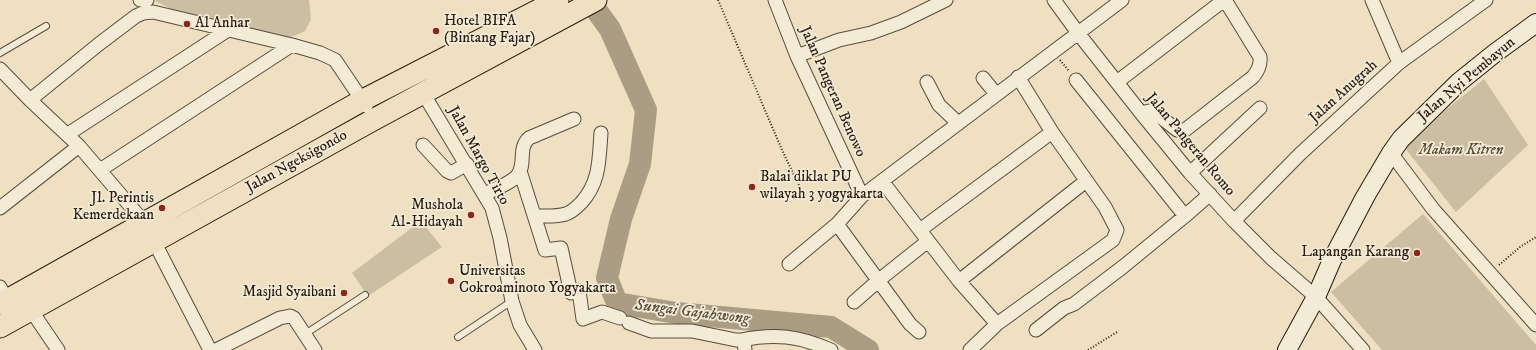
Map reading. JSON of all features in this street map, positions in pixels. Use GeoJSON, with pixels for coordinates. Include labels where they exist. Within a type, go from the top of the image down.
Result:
{"type":"FeatureCollection","features":[{"type":"Feature","properties":{"kind":"main road","name":"Jalan Ngeksigondo"},"geometry":{"type":"LineString","coordinates":[[0,327],[423,93],[525,28],[558,0]]}},
{"type":"Feature","properties":{"kind":"main road","name":"Jalan Ngeksigondo"},"geometry":{"type":"LineString","coordinates":[[2,297],[144,222],[363,100],[525,28],[596,0]]}},
{"type":"Feature","properties":{"kind":"street"},"geometry":{"type":"LineString","coordinates":[[140,0],[147,0]]}},
{"type":"Feature","properties":{"kind":"street","name":"Jalan Pangeran Benowo"},"geometry":{"type":"LineString","coordinates":[[775,0],[797,56],[862,196]]}},
{"type":"Feature","properties":{"kind":"street"},"geometry":{"type":"LineString","coordinates":[[797,56],[839,40],[871,33],[901,22],[946,0]]}},
{"type":"Feature","properties":{"kind":"street","name":"Jalan Pangeran Romo"},"geometry":{"type":"LineString","coordinates":[[1054,0],[1078,33],[1190,173],[1234,221],[1271,258],[1316,297],[1363,350]]}},
{"type":"Feature","properties":{"kind":"street"},"geometry":{"type":"LineString","coordinates":[[789,264],[837,224],[862,196],[1122,0]]}},
{"type":"Feature","properties":{"kind":"street"},"geometry":{"type":"LineString","coordinates":[[1117,82],[1225,0],[1260,57],[1258,71],[1254,78],[1185,130],[1177,130],[1158,115],[1149,111],[1141,113]]}},
{"type":"Feature","properties":{"kind":"street"},"geometry":{"type":"LineString","coordinates":[[1372,0],[1399,63]]}},
{"type":"Feature","properties":{"kind":"street","name":"Jalan Anugrah"},"geometry":{"type":"LineString","coordinates":[[1234,221],[1300,154],[1399,63],[1486,0]]}},
{"type":"Feature","properties":{"kind":"street"},"geometry":{"type":"LineString","coordinates":[[30,100],[136,16],[143,13],[153,12],[292,45],[320,53],[335,60],[363,100],[373,120]]}},
{"type":"Feature","properties":{"kind":"street","name":"Jalan Nyi Pembayun"},"geometry":{"type":"LineString","coordinates":[[1287,350],[1316,297],[1332,260],[1365,197],[1391,153],[1413,126],[1459,82],[1495,53],[1536,24]]}},
{"type":"Feature","properties":{"kind":"street"},"geometry":{"type":"LineString","coordinates":[[68,134],[228,30]]}},
{"type":"Feature","properties":{"kind":"street"},"geometry":{"type":"LineString","coordinates":[[100,170],[292,45]]}},
{"type":"Feature","properties":{"kind":"street"},"geometry":{"type":"LineString","coordinates":[[0,69],[30,100],[68,134],[144,222],[210,350]]}},
{"type":"Feature","properties":{"kind":"street"},"geometry":{"type":"LineString","coordinates":[[970,350],[998,324],[1113,240],[1117,230],[1105,207],[1052,132],[1018,77]]}},
{"type":"Feature","properties":{"kind":"street"},"geometry":{"type":"LineString","coordinates":[[983,78],[996,94]]}},
{"type":"Feature","properties":{"kind":"street"},"geometry":{"type":"LineString","coordinates":[[1076,80],[1185,216]]}},
{"type":"Feature","properties":{"kind":"street"},"geometry":{"type":"LineString","coordinates":[[927,82],[939,105],[958,123]]}},
{"type":"Feature","properties":{"kind":"street","name":"Jalan Margo Tirto"},"geometry":{"type":"LineString","coordinates":[[423,93],[467,164],[492,208],[498,230],[512,301],[520,325],[535,350]]}},
{"type":"Feature","properties":{"kind":"street"},"geometry":{"type":"LineString","coordinates":[[1190,173],[1260,108]]}},
{"type":"Feature","properties":{"kind":"street"},"geometry":{"type":"LineString","coordinates":[[484,194],[516,177],[520,171],[522,162],[522,148],[529,138],[574,119]]}},
{"type":"Feature","properties":{"kind":"street"},"geometry":{"type":"LineString","coordinates":[[535,216],[558,216],[568,214],[587,196],[595,182],[600,157],[601,132]]}},
{"type":"Feature","properties":{"kind":"street"},"geometry":{"type":"LineString","coordinates":[[920,230],[1052,132]]}},
{"type":"Feature","properties":{"kind":"street"},"geometry":{"type":"LineString","coordinates":[[424,145],[447,171],[451,173],[467,164]]}},
{"type":"Feature","properties":{"kind":"street"},"geometry":{"type":"LineString","coordinates":[[0,208],[79,146]]}},
{"type":"Feature","properties":{"kind":"street"},"geometry":{"type":"LineString","coordinates":[[1391,153],[1433,209],[1536,325]]}},
{"type":"Feature","properties":{"kind":"street"},"geometry":{"type":"LineString","coordinates":[[520,171],[545,250],[561,248],[571,293],[579,291],[583,319],[602,312],[652,331],[692,331],[736,340],[743,345],[758,337],[783,336],[809,341],[831,350]]}},
{"type":"Feature","properties":{"kind":"street"},"geometry":{"type":"LineString","coordinates":[[882,181],[959,281],[998,324]]}},
{"type":"Feature","properties":{"kind":"street"},"geometry":{"type":"LineString","coordinates":[[959,281],[1086,181]]}},
{"type":"Feature","properties":{"kind":"street"},"geometry":{"type":"LineString","coordinates":[[1036,330],[1064,308],[1081,300],[1210,194]]}},
{"type":"Feature","properties":{"kind":"street"},"geometry":{"type":"LineString","coordinates":[[837,224],[910,324],[919,332]]}},
{"type":"Feature","properties":{"kind":"street"},"geometry":{"type":"LineString","coordinates":[[854,302],[928,241]]}},
{"type":"Feature","properties":{"kind":"street"},"geometry":{"type":"LineString","coordinates":[[31,310],[58,350]]}},
{"type":"Feature","properties":{"kind":"street"},"geometry":{"type":"LineString","coordinates":[[216,350],[286,316],[294,318],[315,350]]}},
{"type":"Feature","properties":{"kind":"lane"},"geometry":{"type":"LineString","coordinates":[[0,53],[46,26]]}},
{"type":"Feature","properties":{"kind":"lane"},"geometry":{"type":"LineString","coordinates":[[305,334],[364,295]]}},
{"type":"Feature","properties":{"kind":"lane"},"geometry":{"type":"LineString","coordinates":[[458,337],[512,301]]}},
{"type":"Feature","properties":{"kind":"path"},"geometry":{"type":"LineString","coordinates":[[718,0],[782,150],[805,198]]}},
{"type":"Feature","properties":{"kind":"path"},"geometry":{"type":"LineString","coordinates":[[1053,52],[1076,80]]}},
{"type":"Feature","properties":{"kind":"path"},"geometry":{"type":"LineString","coordinates":[[1490,272],[1520,247],[1536,237]]}},
{"type":"Feature","properties":{"kind":"path"},"geometry":{"type":"LineString","coordinates":[[1088,350],[1117,332]]}},
{"type":"Feature","properties":{"kind":"green space"},"geometry":{"type":"Polygon","coordinates":[[[309,0],[311,19],[305,31],[280,42],[190,18],[155,1],[309,0]]]}},
{"type":"Feature","properties":{"kind":"green space","name":"Makam Kitren"},"geometry":{"type":"Polygon","coordinates":[[[1484,79],[1528,145],[1456,212],[1404,147],[1418,132],[1484,79]]]}},
{"type":"Feature","properties":{"kind":"green space","name":"Lapangan Karang"},"geometry":{"type":"Polygon","coordinates":[[[1423,214],[1536,345],[1536,350],[1382,350],[1331,292],[1423,214]]]}},
{"type":"Feature","properties":{"kind":"green space"},"geometry":{"type":"Polygon","coordinates":[[[421,221],[442,247],[368,296],[352,273],[421,221]]]}},
{"type":"Feature","properties":{"kind":"waterway","name":"Sungai Gajahwong"},"geometry":{"type":"LineString","coordinates":[[589,0],[610,29],[646,110],[640,164],[621,219],[607,278],[617,303],[676,313],[831,327],[868,350]]}},
{"type":"Feature","properties":{"kind":"place","name":"Al Anhar"},"geometry":{"type":"Point","coordinates":[187,24]}},
{"type":"Feature","properties":{"kind":"place","name":"Hotel BIFA (Bintang Fajar)"},"geometry":{"type":"Point","coordinates":[436,31]}},
{"type":"Feature","properties":{"kind":"place","name":"Balai diklat PU wilayah 3 yogyakarta"},"geometry":{"type":"Point","coordinates":[752,187]}},
{"type":"Feature","properties":{"kind":"place","name":"Jl. Perintis Kemerdekaan"},"geometry":{"type":"Point","coordinates":[162,208]}},
{"type":"Feature","properties":{"kind":"place","name":"Mushola Al-Hidayah"},"geometry":{"type":"Point","coordinates":[471,215]}},
{"type":"Feature","properties":{"kind":"place","name":"Lapangan Karang"},"geometry":{"type":"Point","coordinates":[1417,253]}},
{"type":"Feature","properties":{"kind":"place","name":"Universitas Cokroaminoto Yogyakarta"},"geometry":{"type":"Point","coordinates":[451,281]}},
{"type":"Feature","properties":{"kind":"place","name":"Masjid Syaibani"},"geometry":{"type":"Point","coordinates":[344,293]}}]}
